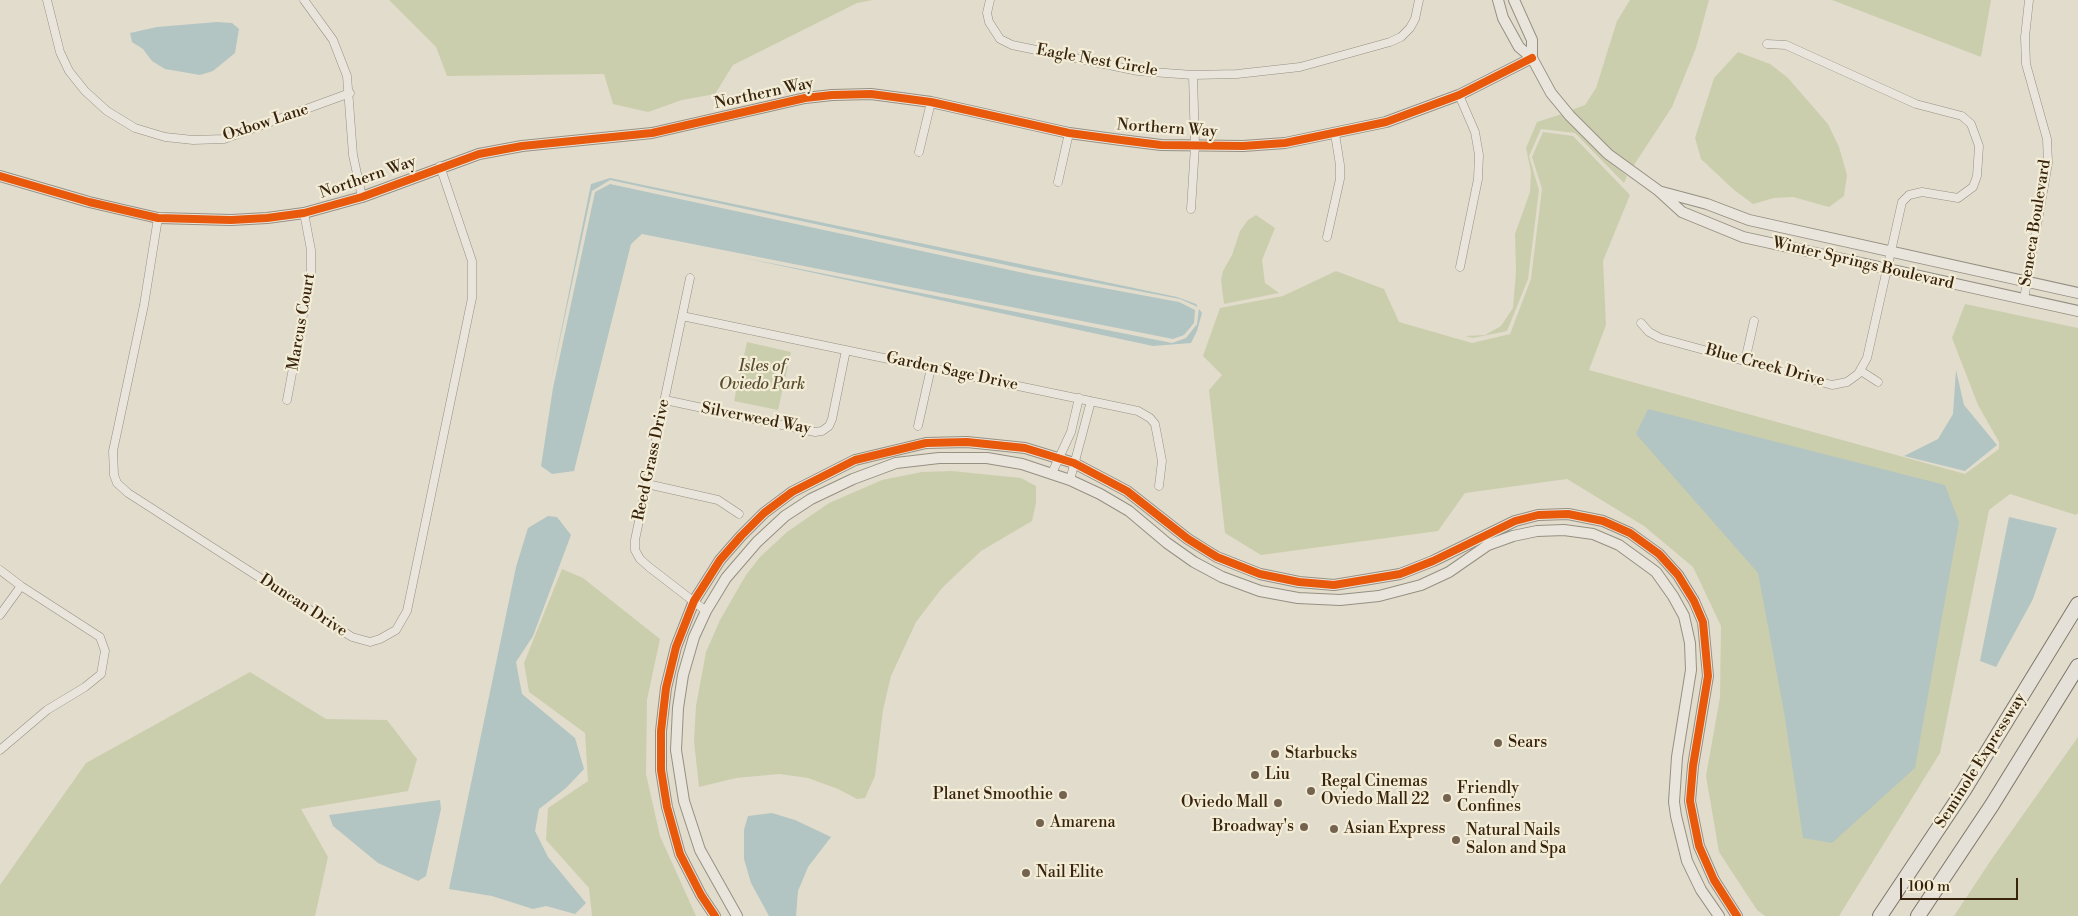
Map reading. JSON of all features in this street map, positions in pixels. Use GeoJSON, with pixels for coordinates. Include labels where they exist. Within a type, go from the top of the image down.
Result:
{"type":"FeatureCollection","features":[{"type":"Feature","properties":{"kind":"highway","name":"Seminole Expressway"},"geometry":{"type":"LineString","coordinates":[[1880,916],[1968,782],[2078,604]]}},
{"type":"Feature","properties":{"kind":"highway","name":"Seminole Expressway"},"geometry":{"type":"LineString","coordinates":[[1918,916],[1992,805],[2078,666]]}},
{"type":"Feature","properties":{"kind":"street","name":"Oxbow Lane"},"geometry":{"type":"LineString","coordinates":[[47,0],[60,52],[69,71],[85,91],[114,115],[135,128],[165,138],[193,140],[224,139],[350,93]]}},
{"type":"Feature","properties":{"kind":"street"},"geometry":{"type":"LineString","coordinates":[[304,0],[333,40],[347,76],[354,155],[362,197]]}},
{"type":"Feature","properties":{"kind":"street","name":"Eagle Nest Circle"},"geometry":{"type":"LineString","coordinates":[[990,0],[987,13],[994,32],[1000,39],[1012,45],[1138,71],[1193,75],[1236,74],[1300,67],[1390,42],[1401,37],[1410,28],[1416,19],[1419,0]]}},
{"type":"Feature","properties":{"kind":"street","name":"Winter Springs Boulevard"},"geometry":{"type":"LineString","coordinates":[[1498,0],[1503,18],[1519,46],[1532,58],[1551,93],[1608,154],[1659,192],[1682,212],[1755,240],[2078,311]]}},
{"type":"Feature","properties":{"kind":"street","name":"Winter Springs Boulevard"},"geometry":{"type":"LineString","coordinates":[[1514,0],[1532,40],[1532,58]]}},
{"type":"Feature","properties":{"kind":"street","name":"Seneca Boulevard"},"geometry":{"type":"LineString","coordinates":[[2024,299],[2048,163],[2047,139],[2026,64],[2025,37],[2029,0]]}},
{"type":"Feature","properties":{"kind":"street"},"geometry":{"type":"LineString","coordinates":[[1767,44],[1786,45],[1903,99],[1962,116],[1971,124],[1979,146],[1977,176],[1973,187],[1958,198],[1922,192],[1909,195],[1902,202],[1867,358],[1861,371],[1878,382]]}},
{"type":"Feature","properties":{"kind":"street","name":"Northern Way"},"geometry":{"type":"LineString","coordinates":[[0,176],[89,202],[158,218],[231,220],[304,213],[362,197],[440,166],[479,154],[522,146],[652,133],[805,98],[871,94],[931,102],[1068,133],[1161,145],[1194,146],[1277,143],[1335,134],[1386,122],[1459,95],[1532,58]]}},
{"type":"Feature","properties":{"kind":"street"},"geometry":{"type":"LineString","coordinates":[[1192,209],[1194,146],[1193,75]]}},
{"type":"Feature","properties":{"kind":"street"},"geometry":{"type":"LineString","coordinates":[[1459,95],[1475,132],[1479,155],[1478,179],[1460,267]]}},
{"type":"Feature","properties":{"kind":"street"},"geometry":{"type":"LineString","coordinates":[[919,152],[931,102]]}},
{"type":"Feature","properties":{"kind":"street"},"geometry":{"type":"LineString","coordinates":[[1058,182],[1068,133]]}},
{"type":"Feature","properties":{"kind":"street"},"geometry":{"type":"LineString","coordinates":[[1327,237],[1340,179],[1340,165],[1335,134]]}},
{"type":"Feature","properties":{"kind":"street","name":"Duncan Drive"},"geometry":{"type":"LineString","coordinates":[[158,218],[144,305],[113,451],[114,475],[128,493],[352,637],[370,642],[396,630],[407,611],[472,298],[472,261],[440,166]]}},
{"type":"Feature","properties":{"kind":"street","name":"Winter Springs Boulevard"},"geometry":{"type":"LineString","coordinates":[[1659,192],[1707,204],[1758,222],[2078,293]]}},
{"type":"Feature","properties":{"kind":"street","name":"Marcus Court"},"geometry":{"type":"LineString","coordinates":[[287,400],[312,272],[311,250],[304,213]]}},
{"type":"Feature","properties":{"kind":"street"},"geometry":{"type":"LineString","coordinates":[[1755,240],[1758,222]]}},
{"type":"Feature","properties":{"kind":"street","name":"Reed Grass Drive"},"geometry":{"type":"LineString","coordinates":[[690,278],[635,540],[635,550],[640,559],[706,611]]}},
{"type":"Feature","properties":{"kind":"street","name":"Garden Sage Drive"},"geometry":{"type":"LineString","coordinates":[[682,316],[1138,411],[1150,418],[1155,424],[1162,461],[1158,486]]}},
{"type":"Feature","properties":{"kind":"street"},"geometry":{"type":"LineString","coordinates":[[1745,361],[1754,321]]}},
{"type":"Feature","properties":{"kind":"street","name":"Blue Creek Drive"},"geometry":{"type":"LineString","coordinates":[[1641,323],[1649,332],[1660,338],[1832,385],[1847,382],[1861,371]]}},
{"type":"Feature","properties":{"kind":"street","name":"Silverweed Way"},"geometry":{"type":"LineString","coordinates":[[664,400],[815,432],[822,431],[829,426],[832,419],[846,350]]}},
{"type":"Feature","properties":{"kind":"street"},"geometry":{"type":"LineString","coordinates":[[918,426],[931,368]]}},
{"type":"Feature","properties":{"kind":"street"},"geometry":{"type":"LineString","coordinates":[[1052,474],[1071,432],[1079,398]]}},
{"type":"Feature","properties":{"kind":"street"},"geometry":{"type":"LineString","coordinates":[[1070,480],[1091,401]]}},
{"type":"Feature","properties":{"kind":"street"},"geometry":{"type":"LineString","coordinates":[[1071,432],[1083,436]]}},
{"type":"Feature","properties":{"kind":"street"},"geometry":{"type":"LineString","coordinates":[[715,916],[701,895],[680,854],[667,807],[661,770],[660,731],[666,688],[676,647],[694,601],[720,560],[764,513],[792,492],[855,460],[926,443],[967,442],[1025,448],[1074,463],[1127,491],[1188,539],[1217,558],[1260,574],[1299,582],[1334,585],[1400,574],[1433,561],[1515,520],[1538,515],[1568,514],[1595,519],[1630,533],[1659,554],[1678,575],[1694,601],[1703,622],[1708,676],[1693,766],[1690,801],[1699,846],[1714,880],[1737,916]]}},
{"type":"Feature","properties":{"kind":"street"},"geometry":{"type":"LineString","coordinates":[[737,916],[700,850],[684,801],[676,750],[678,708],[683,675],[694,637],[706,611],[726,578],[757,542],[785,516],[811,499],[852,479],[896,463],[938,458],[987,458],[1022,464],[1070,480],[1100,494],[1129,511],[1166,543],[1194,562],[1222,577],[1260,591],[1298,598],[1340,600],[1379,596],[1421,585],[1449,572],[1488,546],[1513,536],[1537,531],[1564,530],[1593,534],[1619,545],[1656,572],[1684,616],[1690,643],[1691,670],[1676,757],[1675,809],[1688,861],[1701,890],[1719,916]]}},
{"type":"Feature","properties":{"kind":"street"},"geometry":{"type":"LineString","coordinates":[[647,484],[718,500],[739,514]]}},
{"type":"Feature","properties":{"kind":"street"},"geometry":{"type":"LineString","coordinates":[[0,570],[100,638],[105,651],[101,674],[85,687],[47,710],[0,750]]}},
{"type":"Feature","properties":{"kind":"street"},"geometry":{"type":"LineString","coordinates":[[0,615],[21,586]]}},
{"type":"Feature","properties":{"kind":"green space"},"geometry":{"type":"Polygon","coordinates":[[[389,0],[873,0],[857,3],[733,65],[715,94],[682,100],[648,112],[613,104],[604,74],[447,76],[436,47],[389,0]]]}},
{"type":"Feature","properties":{"kind":"green space"},"geometry":{"type":"Polygon","coordinates":[[[1630,0],[1709,0],[1696,48],[1672,107],[1632,168],[1571,110],[1585,105],[1596,88],[1617,21],[1630,0]]]}},
{"type":"Feature","properties":{"kind":"green space"},"geometry":{"type":"Polygon","coordinates":[[[1832,0],[1991,0],[1981,57],[1832,0]]]}},
{"type":"Feature","properties":{"kind":"green space"},"geometry":{"type":"Polygon","coordinates":[[[1738,52],[1770,64],[1787,77],[1828,124],[1839,147],[1847,175],[1844,196],[1829,207],[1793,197],[1774,198],[1753,204],[1734,190],[1701,159],[1695,138],[1714,78],[1738,52]]]}},
{"type":"Feature","properties":{"kind":"green space"},"geometry":{"type":"Polygon","coordinates":[[[1562,114],[1602,155],[1627,176],[1624,183],[1575,133],[1541,129],[1529,156],[1539,190],[1528,279],[1507,331],[1473,338],[1465,336],[1485,335],[1501,326],[1513,308],[1516,271],[1515,234],[1530,192],[1531,172],[1526,148],[1537,122],[1562,114]]]}},
{"type":"Feature","properties":{"kind":"green space"},"geometry":{"type":"Polygon","coordinates":[[[1543,132],[1573,136],[1630,195],[1603,261],[1606,325],[1589,370],[1965,474],[1999,449],[1999,442],[1978,405],[1952,338],[1965,304],[2078,328],[2078,513],[2076,515],[2010,494],[1989,510],[1940,753],[1839,916],[1765,916],[1757,910],[1719,852],[1706,776],[1720,697],[1721,626],[1693,567],[1644,526],[1567,479],[1465,493],[1438,531],[1261,555],[1225,533],[1209,390],[1222,375],[1203,356],[1220,308],[1283,296],[1336,271],[1384,289],[1399,322],[1472,343],[1510,334],[1531,279],[1542,189],[1532,157],[1543,132]]]}},
{"type":"Feature","properties":{"kind":"green space"},"geometry":{"type":"Polygon","coordinates":[[[1256,215],[1275,228],[1262,260],[1265,283],[1279,293],[1224,304],[1221,280],[1223,271],[1232,255],[1240,231],[1248,220],[1256,215]]]}},
{"type":"Feature","properties":{"kind":"green space","name":"Isles of Oviedo Park"},"geometry":{"type":"Polygon","coordinates":[[[747,342],[791,352],[778,410],[734,401],[747,342]]]}},
{"type":"Feature","properties":{"kind":"green space"},"geometry":{"type":"Polygon","coordinates":[[[952,471],[1021,478],[1036,486],[1036,503],[1032,521],[981,551],[942,588],[916,622],[891,676],[883,710],[875,776],[865,798],[857,799],[838,789],[808,778],[779,774],[736,778],[699,787],[694,741],[696,706],[706,652],[720,620],[746,575],[760,557],[787,532],[829,503],[882,480],[922,472],[952,471]]]}},
{"type":"Feature","properties":{"kind":"green space"},"geometry":{"type":"Polygon","coordinates":[[[562,569],[583,578],[660,639],[647,700],[646,774],[660,836],[696,916],[592,916],[589,888],[546,840],[548,808],[588,781],[585,733],[529,692],[524,663],[562,569]]]}},
{"type":"Feature","properties":{"kind":"green space"},"geometry":{"type":"Polygon","coordinates":[[[250,672],[326,719],[387,720],[417,759],[408,791],[301,809],[328,857],[315,916],[0,916],[0,885],[86,763],[250,672]]]}},
{"type":"Feature","properties":{"kind":"green space"},"geometry":{"type":"Polygon","coordinates":[[[2078,737],[2078,916],[1954,916],[1991,860],[2078,737]]]}},
{"type":"Feature","properties":{"kind":"shaded area"},"geometry":{"type":"Polygon","coordinates":[[[217,22],[232,23],[239,29],[235,53],[213,71],[200,75],[165,69],[152,61],[143,49],[132,42],[130,33],[157,27],[217,22]]]}},
{"type":"Feature","properties":{"kind":"shaded area"},"geometry":{"type":"Polygon","coordinates":[[[610,178],[1177,297],[1196,304],[1198,307],[1180,299],[1034,271],[610,180],[592,191],[550,385],[591,184],[610,178]]]}},
{"type":"Feature","properties":{"kind":"shaded area"},"geometry":{"type":"Polygon","coordinates":[[[610,184],[1033,275],[1179,302],[1195,310],[1194,323],[1184,335],[1173,339],[642,234],[631,244],[574,471],[552,474],[541,466],[553,388],[595,192],[610,184]]]}},
{"type":"Feature","properties":{"kind":"shaded area"},"geometry":{"type":"Polygon","coordinates":[[[740,257],[1172,343],[1186,338],[1197,324],[1199,309],[1202,313],[1197,331],[1191,343],[1153,346],[740,257]]]}},
{"type":"Feature","properties":{"kind":"shaded area"},"geometry":{"type":"Polygon","coordinates":[[[1956,370],[1964,405],[1997,445],[1965,471],[1904,456],[1938,439],[1953,414],[1956,370]]]}},
{"type":"Feature","properties":{"kind":"shaded area"},"geometry":{"type":"Polygon","coordinates":[[[1648,409],[1945,485],[1959,522],[1915,768],[1832,843],[1803,838],[1784,712],[1758,573],[1636,434],[1648,409]]]}},
{"type":"Feature","properties":{"kind":"shaded area"},"geometry":{"type":"Polygon","coordinates":[[[548,516],[557,517],[571,535],[533,636],[516,662],[522,694],[575,738],[584,769],[566,788],[539,809],[535,831],[548,857],[586,903],[575,914],[546,906],[533,909],[492,896],[449,889],[516,567],[528,528],[548,516]]]}},
{"type":"Feature","properties":{"kind":"shaded area"},"geometry":{"type":"Polygon","coordinates":[[[2009,517],[2057,528],[2033,599],[1996,667],[1980,661],[2009,517]]]}},
{"type":"Feature","properties":{"kind":"shaded area"},"geometry":{"type":"Polygon","coordinates":[[[440,800],[441,809],[426,876],[418,881],[378,863],[333,826],[329,815],[440,800]]]}},
{"type":"Feature","properties":{"kind":"shaded area"},"geometry":{"type":"Polygon","coordinates":[[[772,813],[795,820],[831,837],[808,867],[798,891],[796,916],[769,916],[751,883],[744,859],[744,830],[748,816],[772,813]]]}},
{"type":"Feature","properties":{"kind":"cycle path"},"geometry":{"type":"LineString","coordinates":[[0,176],[89,202],[158,218],[231,220],[267,218],[304,213],[362,197],[479,154],[522,146],[652,133],[805,98],[832,95],[871,94],[931,102],[1069,133],[1161,145],[1243,146],[1285,143],[1386,122],[1459,95],[1532,58]]}},
{"type":"Feature","properties":{"kind":"cycle path"},"geometry":{"type":"LineString","coordinates":[[715,916],[701,895],[680,854],[667,807],[661,770],[661,731],[666,688],[676,647],[694,601],[720,560],[741,536],[764,513],[792,492],[855,460],[926,443],[967,442],[1025,448],[1074,463],[1127,491],[1188,539],[1217,557],[1260,574],[1299,582],[1334,585],[1400,574],[1433,561],[1515,521],[1538,515],[1568,514],[1603,521],[1630,533],[1659,554],[1678,575],[1694,601],[1703,622],[1708,676],[1693,766],[1690,801],[1699,846],[1714,880],[1737,916]]}},
{"type":"Feature","properties":{"kind":"place","name":"Sears"},"geometry":{"type":"Point","coordinates":[1498,743]}},
{"type":"Feature","properties":{"kind":"place","name":"Starbucks"},"geometry":{"type":"Point","coordinates":[1275,754]}},
{"type":"Feature","properties":{"kind":"place","name":"Liu"},"geometry":{"type":"Point","coordinates":[1255,775]}},
{"type":"Feature","properties":{"kind":"place","name":"Regal Cinemas Oviedo Mall 22"},"geometry":{"type":"Point","coordinates":[1311,791]}},
{"type":"Feature","properties":{"kind":"place","name":"Planet Smoothie"},"geometry":{"type":"Point","coordinates":[1063,795]}},
{"type":"Feature","properties":{"kind":"place","name":"Friendly Confines"},"geometry":{"type":"Point","coordinates":[1447,798]}},
{"type":"Feature","properties":{"kind":"place","name":"Oviedo Mall"},"geometry":{"type":"Point","coordinates":[1278,803]}},
{"type":"Feature","properties":{"kind":"place","name":"Amarena"},"geometry":{"type":"Point","coordinates":[1040,823]}},
{"type":"Feature","properties":{"kind":"place","name":"Broadway's"},"geometry":{"type":"Point","coordinates":[1304,827]}},
{"type":"Feature","properties":{"kind":"place","name":"Asian Express"},"geometry":{"type":"Point","coordinates":[1334,829]}},
{"type":"Feature","properties":{"kind":"place","name":"Natural Nails Salon and Spa"},"geometry":{"type":"Point","coordinates":[1456,840]}},
{"type":"Feature","properties":{"kind":"place","name":"Nail Elite"},"geometry":{"type":"Point","coordinates":[1026,873]}}]}
